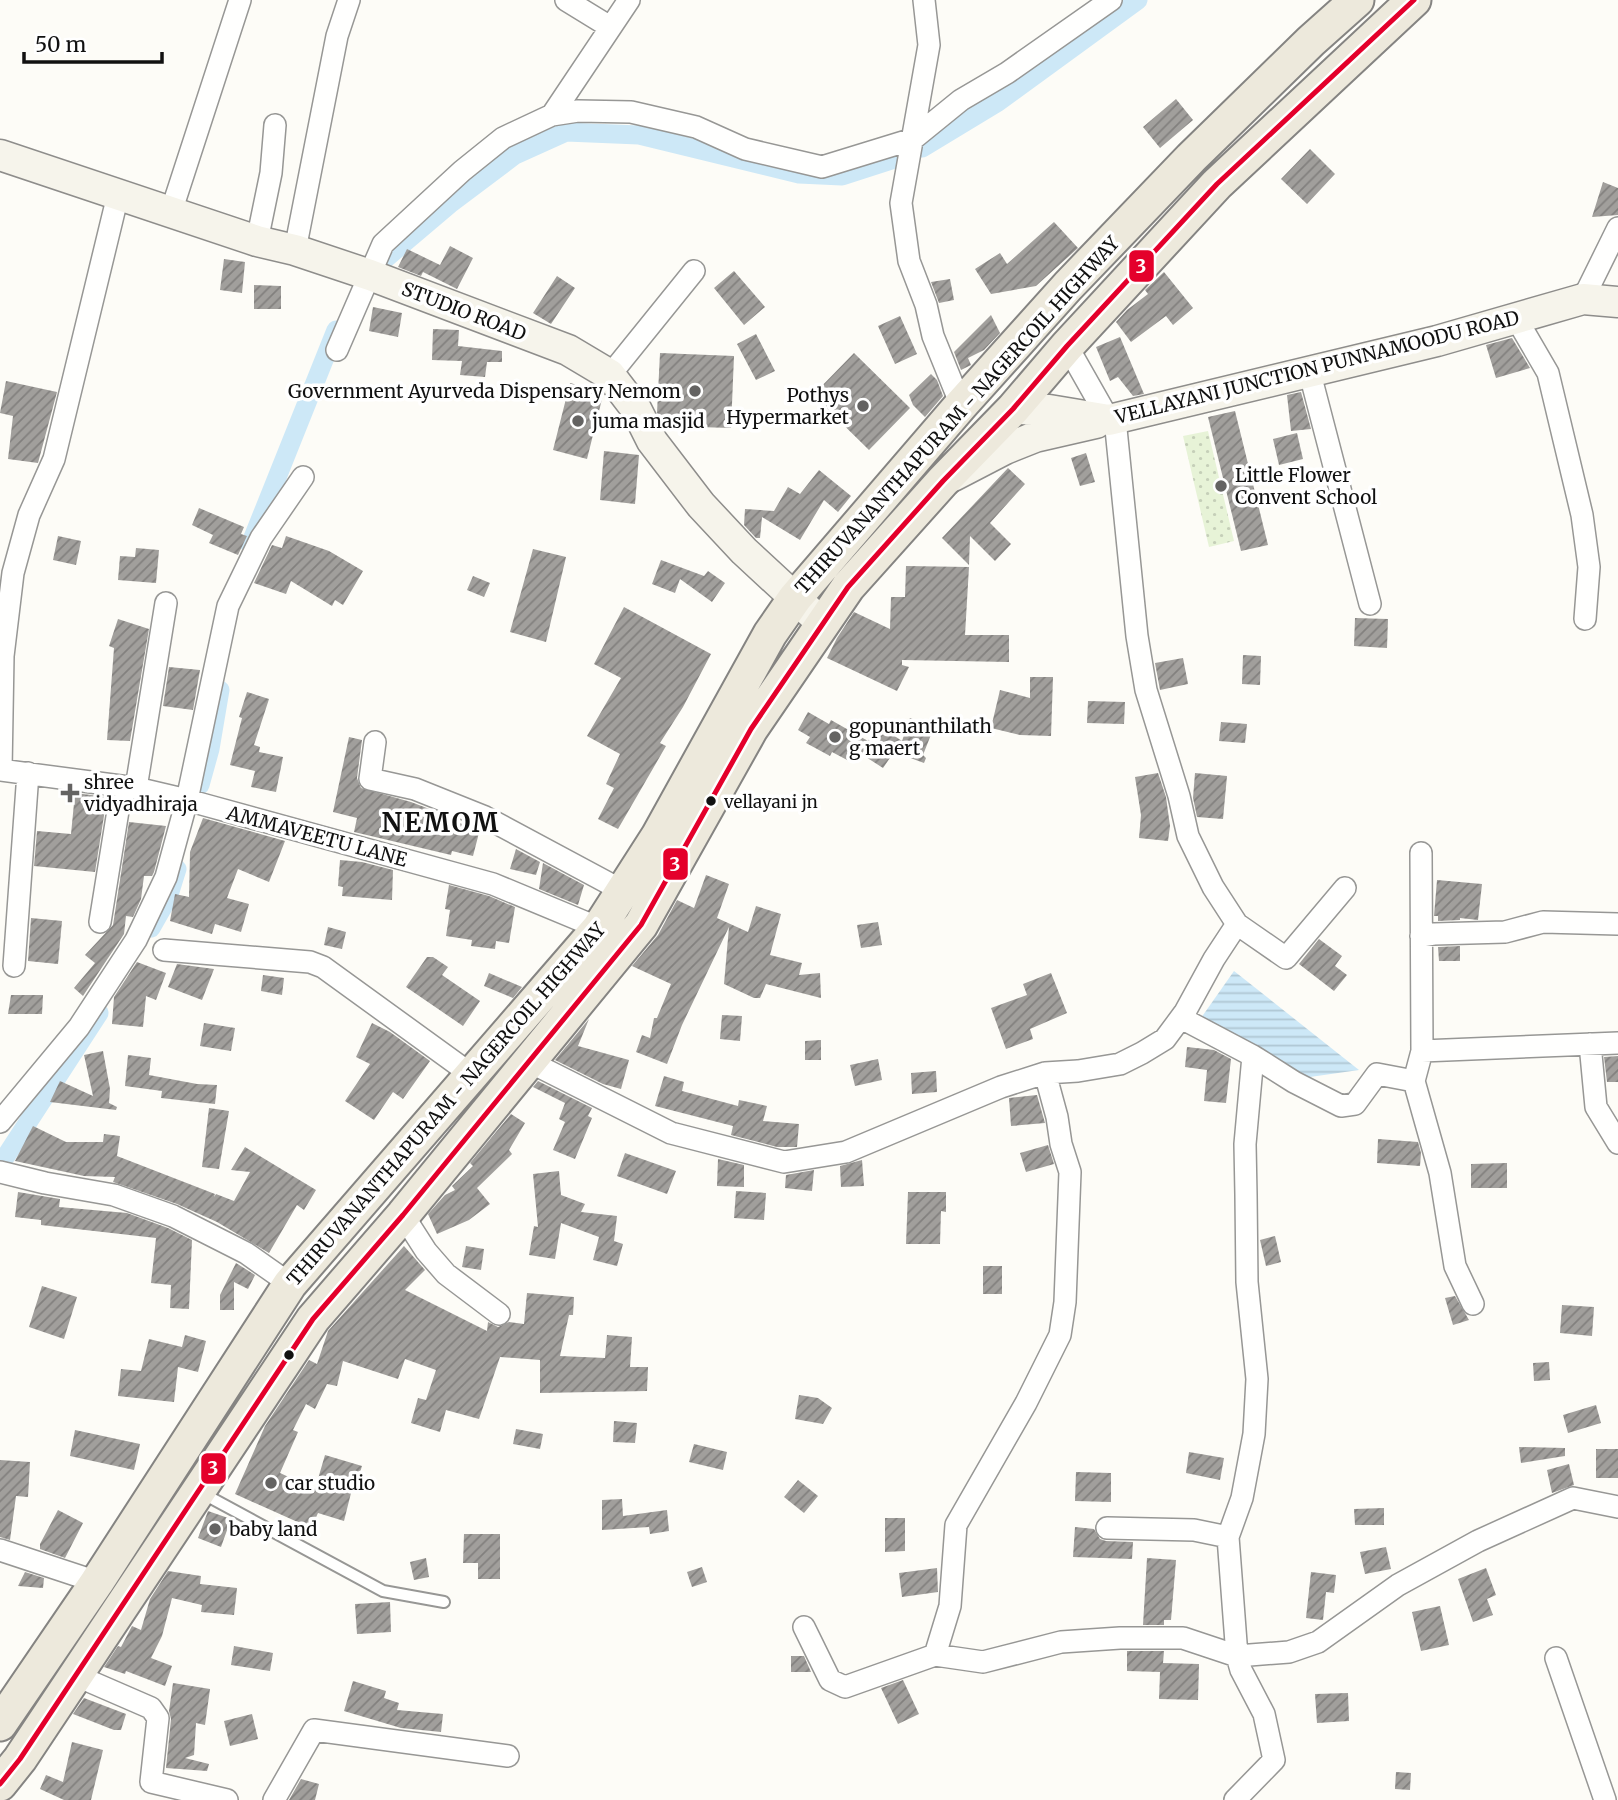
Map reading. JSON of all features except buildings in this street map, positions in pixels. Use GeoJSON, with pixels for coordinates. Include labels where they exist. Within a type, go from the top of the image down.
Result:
{"type":"FeatureCollection","features":[{"type":"Feature","properties":{"kind":"main road","name":"THIRUVANANTHAPURAM - NAGERCOIL HIGHWAY"},"geometry":{"type":"LineString","coordinates":[[0,1724],[97,1582],[290,1284],[599,928],[658,836],[770,634],[795,598],[1068,286],[1191,158],[1357,0]]}},
{"type":"Feature","properties":{"kind":"main road","name":"THIRUVANANTHAPURAM - NAGERCOIL HIGHWAY"},"geometry":{"type":"LineString","coordinates":[[0,1784],[20,1759],[313,1319],[530,1062],[640,925],[751,729],[848,587],[1217,184],[1414,0]]}},
{"type":"Feature","properties":{"kind":"main road"},"geometry":{"type":"LineString","coordinates":[[971,394],[1013,409]]}},
{"type":"Feature","properties":{"kind":"street"},"geometry":{"type":"LineString","coordinates":[[171,212],[240,0]]}},
{"type":"Feature","properties":{"kind":"street"},"geometry":{"type":"LineString","coordinates":[[295,250],[337,36],[349,0]]}},
{"type":"Feature","properties":{"kind":"street"},"geometry":{"type":"LineString","coordinates":[[566,0],[610,27]]}},
{"type":"Feature","properties":{"kind":"street"},"geometry":{"type":"LineString","coordinates":[[552,116],[629,0]]}},
{"type":"Feature","properties":{"kind":"street"},"geometry":{"type":"LineString","coordinates":[[924,0],[929,45],[901,203],[909,261],[926,305],[933,336],[971,394]]}},
{"type":"Feature","properties":{"kind":"street"},"geometry":{"type":"LineString","coordinates":[[337,351],[383,244],[502,138],[552,116],[578,111],[631,112],[696,127],[745,149],[822,167],[913,139],[961,100],[1007,73],[1111,0]]}},
{"type":"Feature","properties":{"kind":"street"},"geometry":{"type":"LineString","coordinates":[[257,241],[271,173],[275,125]]}},
{"type":"Feature","properties":{"kind":"street","name":"STUDIO ROAD"},"geometry":{"type":"LineString","coordinates":[[0,155],[257,241],[295,250],[370,275],[568,350],[610,374],[636,410],[652,441],[701,505],[744,551],[823,624]]}},
{"type":"Feature","properties":{"kind":"street"},"geometry":{"type":"LineString","coordinates":[[1,770],[3,656],[13,573],[29,515],[54,459],[118,195]]}},
{"type":"Feature","properties":{"kind":"street"},"geometry":{"type":"LineString","coordinates":[[1583,299],[1618,228]]}},
{"type":"Feature","properties":{"kind":"street"},"geometry":{"type":"LineString","coordinates":[[610,374],[695,271]]}},
{"type":"Feature","properties":{"kind":"street","name":"VELLAYANI JUNCTION PUNNAMOODU ROAD"},"geometry":{"type":"LineString","coordinates":[[1013,409],[1049,410],[1112,419],[1437,341],[1583,299],[1618,302]]}},
{"type":"Feature","properties":{"kind":"street"},"geometry":{"type":"LineString","coordinates":[[1516,318],[1548,373],[1582,514],[1589,567],[1585,619]]}},
{"type":"Feature","properties":{"kind":"street"},"geometry":{"type":"LineString","coordinates":[[1067,346],[1112,419],[1137,636],[1146,690],[1180,796],[1188,836],[1213,887],[1237,924],[1286,958],[1345,888]]}},
{"type":"Feature","properties":{"kind":"street"},"geometry":{"type":"LineString","coordinates":[[1309,370],[1370,604]]}},
{"type":"Feature","properties":{"kind":"street"},"geometry":{"type":"LineString","coordinates":[[943,481],[1005,449],[1035,437],[1112,419]]}},
{"type":"Feature","properties":{"kind":"street"},"geometry":{"type":"LineString","coordinates":[[0,1122],[79,1027],[136,940],[166,877],[187,800],[228,606],[261,538],[303,477]]}},
{"type":"Feature","properties":{"kind":"street"},"geometry":{"type":"LineString","coordinates":[[100,922],[166,603]]}},
{"type":"Feature","properties":{"kind":"street"},"geometry":{"type":"LineString","coordinates":[[375,743],[370,779],[415,789],[485,817],[623,891]]}},
{"type":"Feature","properties":{"kind":"street","name":"AMMAVEETU LANE"},"geometry":{"type":"LineString","coordinates":[[1,770],[129,787],[187,800],[492,884],[599,928]]}},
{"type":"Feature","properties":{"kind":"street"},"geometry":{"type":"LineString","coordinates":[[14,966],[28,773]]}},
{"type":"Feature","properties":{"kind":"street"},"geometry":{"type":"LineString","coordinates":[[1421,853],[1422,1051],[1414,1081],[1440,1173],[1455,1266],[1473,1304]]}},
{"type":"Feature","properties":{"kind":"street"},"geometry":{"type":"LineString","coordinates":[[1421,936],[1504,932],[1543,922],[1618,924]]}},
{"type":"Feature","properties":{"kind":"street"},"geometry":{"type":"LineString","coordinates":[[530,1062],[671,1133],[784,1162],[846,1152],[1001,1087],[1045,1073],[1120,1064],[1165,1039],[1181,1018],[1237,924]]}},
{"type":"Feature","properties":{"kind":"street"},"geometry":{"type":"LineString","coordinates":[[164,950],[310,961],[323,967],[472,1075]]}},
{"type":"Feature","properties":{"kind":"street"},"geometry":{"type":"LineString","coordinates":[[1181,1018],[1341,1106],[1349,1107],[1355,1104],[1377,1074],[1414,1081]]}},
{"type":"Feature","properties":{"kind":"street"},"geometry":{"type":"LineString","coordinates":[[1422,1051],[1618,1043]]}},
{"type":"Feature","properties":{"kind":"street"},"geometry":{"type":"LineString","coordinates":[[1590,1044],[1596,1107],[1618,1143]]}},
{"type":"Feature","properties":{"kind":"street"},"geometry":{"type":"LineString","coordinates":[[1235,1800],[1274,1760],[1264,1714],[1241,1670],[1237,1656],[1228,1537],[1242,1498],[1251,1447],[1257,1379],[1247,1282],[1245,1195],[1245,1144],[1253,1056]]}},
{"type":"Feature","properties":{"kind":"street"},"geometry":{"type":"LineString","coordinates":[[935,1655],[950,1606],[956,1525],[1026,1403],[1059,1335],[1065,1302],[1070,1172],[1045,1073]]}},
{"type":"Feature","properties":{"kind":"street"},"geometry":{"type":"LineString","coordinates":[[0,1172],[114,1195],[173,1216],[246,1253],[290,1284]]}},
{"type":"Feature","properties":{"kind":"street"},"geometry":{"type":"LineString","coordinates":[[403,1215],[426,1251],[446,1273],[499,1314]]}},
{"type":"Feature","properties":{"kind":"street"},"geometry":{"type":"LineString","coordinates":[[804,1627],[830,1680],[845,1686],[935,1655],[983,1662],[1061,1642],[1183,1638],[1237,1656],[1289,1652],[1318,1642],[1398,1585],[1478,1541],[1573,1498],[1618,1507]]}},
{"type":"Feature","properties":{"kind":"street"},"geometry":{"type":"LineString","coordinates":[[1107,1528],[1194,1530],[1228,1537]]}},
{"type":"Feature","properties":{"kind":"street"},"geometry":{"type":"LineString","coordinates":[[0,1550],[97,1582]]}},
{"type":"Feature","properties":{"kind":"street"},"geometry":{"type":"LineString","coordinates":[[1556,1658],[1605,1800]]}},
{"type":"Feature","properties":{"kind":"street"},"geometry":{"type":"LineString","coordinates":[[75,1675],[151,1708],[158,1718],[147,1791],[227,1800]]}},
{"type":"Feature","properties":{"kind":"street"},"geometry":{"type":"LineString","coordinates":[[274,1800],[314,1730],[508,1756]]}},
{"type":"Feature","properties":{"kind":"lane"},"geometry":{"type":"LineString","coordinates":[[198,1491],[383,1591],[444,1602]]}},
{"type":"Feature","properties":{"kind":"green space"},"geometry":{"type":"Polygon","coordinates":[[[1208,431],[1234,541],[1209,547],[1183,436],[1208,431]]]}},
{"type":"Feature","properties":{"kind":"water"},"geometry":{"type":"Polygon","coordinates":[[[1234,971],[1359,1070],[1303,1078],[1201,1018],[1234,971]]]}},
{"type":"Feature","properties":{"kind":"waterway"},"geometry":{"type":"LineString","coordinates":[[922,148],[998,102],[1138,0]]}},
{"type":"Feature","properties":{"kind":"waterway"},"geometry":{"type":"LineString","coordinates":[[378,265],[450,204],[515,155],[566,132],[639,135],[799,174],[842,176],[904,156]]}},
{"type":"Feature","properties":{"kind":"waterway"},"geometry":{"type":"LineString","coordinates":[[250,545],[336,330]]}},
{"type":"Feature","properties":{"kind":"waterway"},"geometry":{"type":"LineString","coordinates":[[200,785],[210,749],[220,690]]}},
{"type":"Feature","properties":{"kind":"waterway"},"geometry":{"type":"LineString","coordinates":[[151,928],[168,898],[177,869]]}},
{"type":"Feature","properties":{"kind":"waterway"},"geometry":{"type":"LineString","coordinates":[[6,1156],[99,1013]]}},
{"type":"Feature","properties":{"kind":"transit line","name":"3"},"geometry":{"type":"LineString","coordinates":[[0,1784],[20,1759],[313,1319],[403,1215],[641,925],[751,729],[848,587],[1217,184],[1414,0]]}},
{"type":"Feature","properties":{"kind":"place","name":"Government Ayurveda Dispensary Nemom"},"geometry":{"type":"Point","coordinates":[695,391]}},
{"type":"Feature","properties":{"kind":"place","name":"Pothys Hypermarket"},"geometry":{"type":"Point","coordinates":[863,406]}},
{"type":"Feature","properties":{"kind":"place","name":"juma masjid"},"geometry":{"type":"Point","coordinates":[578,421]}},
{"type":"Feature","properties":{"kind":"place","name":"Little Flower Convent School"},"geometry":{"type":"Point","coordinates":[1221,486]}},
{"type":"Feature","properties":{"kind":"place","name":"gopunanthilath g maert"},"geometry":{"type":"Point","coordinates":[835,737]}},
{"type":"Feature","properties":{"kind":"place","name":"shree vidyadhiraja"},"geometry":{"type":"Point","coordinates":[70,793]}},
{"type":"Feature","properties":{"kind":"place","name":"vellayani jn"},"geometry":{"type":"Point","coordinates":[711,801]}},
{"type":"Feature","properties":{"kind":"place","name":"car studio"},"geometry":{"type":"Point","coordinates":[271,1483]}},
{"type":"Feature","properties":{"kind":"place","name":"baby land"},"geometry":{"type":"Point","coordinates":[215,1529]}},
{"type":"Feature","properties":{"kind":"district","name":"NEMOM"},"geometry":{"type":"Point","coordinates":[441,823]}}]}
